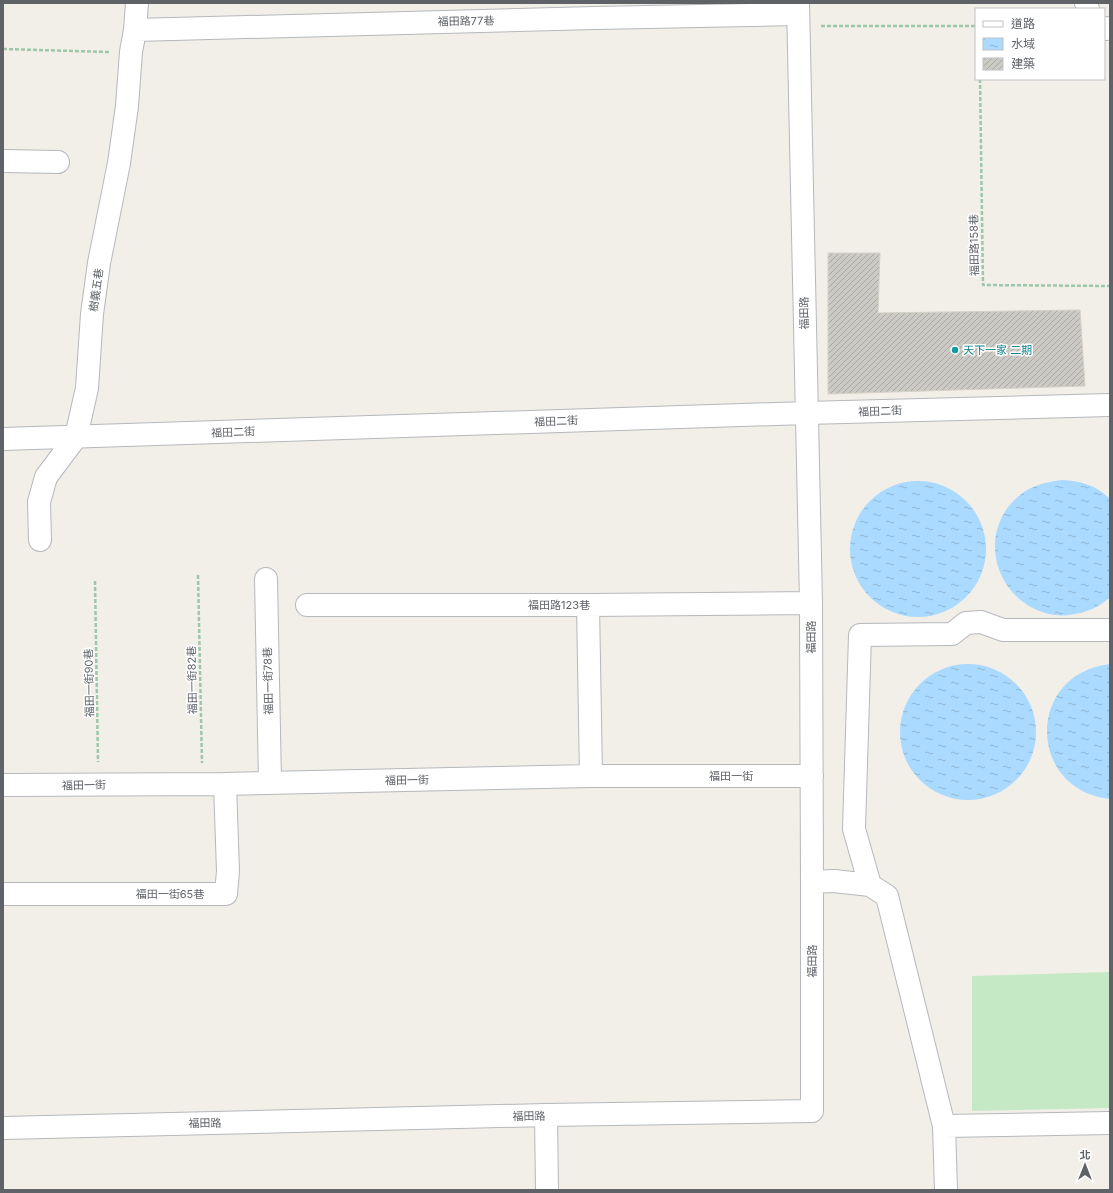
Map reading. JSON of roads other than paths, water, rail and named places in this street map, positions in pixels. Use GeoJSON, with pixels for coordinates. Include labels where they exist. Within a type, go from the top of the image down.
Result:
{"type":"FeatureCollection","features":[{"type":"Feature","properties":{"kind":"street","name":"樹義五巷"},"geometry":{"type":"LineString","coordinates":[[40,540],[39,502],[46,477],[76,437],[87,388],[92,314],[99,263],[119,163],[127,106],[131,52],[135,30],[137,3]]}},
{"type":"Feature","properties":{"kind":"street","name":"福田路77巷"},"geometry":{"type":"LineString","coordinates":[[135,30],[595,11],[798,15]]}},
{"type":"Feature","properties":{"kind":"street","name":"福田路"},"geometry":{"type":"LineString","coordinates":[[3,1128],[546,1115],[812,1111],[811,603],[798,15]]}},
{"type":"Feature","properties":{"kind":"street"},"geometry":{"type":"LineString","coordinates":[[3,161],[58,162]]}},
{"type":"Feature","properties":{"kind":"street","name":"福田二街"},"geometry":{"type":"LineString","coordinates":[[3,439],[806,413],[1110,405]]}},
{"type":"Feature","properties":{"kind":"street","name":"福田一街78巷"},"geometry":{"type":"LineString","coordinates":[[266,579],[270,782]]}},
{"type":"Feature","properties":{"kind":"street","name":"福田路123巷"},"geometry":{"type":"LineString","coordinates":[[307,605],[811,603]]}},
{"type":"Feature","properties":{"kind":"street"},"geometry":{"type":"LineString","coordinates":[[588,604],[591,776]]}},
{"type":"Feature","properties":{"kind":"street"},"geometry":{"type":"LineString","coordinates":[[870,885],[854,829],[860,635],[952,634],[966,624],[981,622],[1003,630],[1110,630]]}},
{"type":"Feature","properties":{"kind":"street","name":"福田一街"},"geometry":{"type":"LineString","coordinates":[[3,785],[225,784],[591,776],[812,776]]}},
{"type":"Feature","properties":{"kind":"street","name":"福田一街65巷"},"geometry":{"type":"LineString","coordinates":[[3,894],[226,894],[228,871],[225,784]]}},
{"type":"Feature","properties":{"kind":"street"},"geometry":{"type":"LineString","coordinates":[[812,882],[834,881],[870,885],[887,896],[944,1126],[946,1190]]}},
{"type":"Feature","properties":{"kind":"street"},"geometry":{"type":"LineString","coordinates":[[546,1115],[547,1190]]}},
{"type":"Feature","properties":{"kind":"street"},"geometry":{"type":"LineString","coordinates":[[944,1126],[1110,1123]]}},
{"type":"Feature","properties":{"kind":"water"},"geometry":{"type":"Polygon","coordinates":[[[1062,480],[1076,481],[1094,487],[1110,499],[1110,597],[1101,604],[1080,613],[1053,615],[1038,611],[1029,606],[1016,596],[1005,583],[995,553],[996,537],[1000,522],[1008,507],[1020,495],[1035,486],[1062,480]]]}},
{"type":"Feature","properties":{"kind":"water"},"geometry":{"type":"Polygon","coordinates":[[[911,481],[925,481],[950,489],[961,496],[971,506],[981,523],[985,536],[985,562],[981,575],[971,592],[961,602],[938,614],[925,617],[911,617],[886,609],[875,602],[865,592],[853,569],[850,556],[850,542],[858,517],[865,506],[875,496],[898,484],[911,481]]]}},
{"type":"Feature","properties":{"kind":"water"},"geometry":{"type":"Polygon","coordinates":[[[961,664],[975,664],[1000,672],[1011,679],[1021,689],[1031,706],[1035,719],[1035,745],[1031,758],[1021,775],[1011,785],[988,797],[975,800],[961,800],[936,792],[925,785],[915,775],[903,752],[900,739],[900,725],[908,700],[915,689],[925,679],[948,667],[961,664]]]}},
{"type":"Feature","properties":{"kind":"water"},"geometry":{"type":"Polygon","coordinates":[[[1110,664],[1110,799],[1083,791],[1063,776],[1051,755],[1047,732],[1051,709],[1062,688],[1082,672],[1110,664]]]}},
{"type":"Feature","properties":{"kind":"place","name":"天下一家 二期"},"geometry":{"type":"Point","coordinates":[955,350]}}]}
